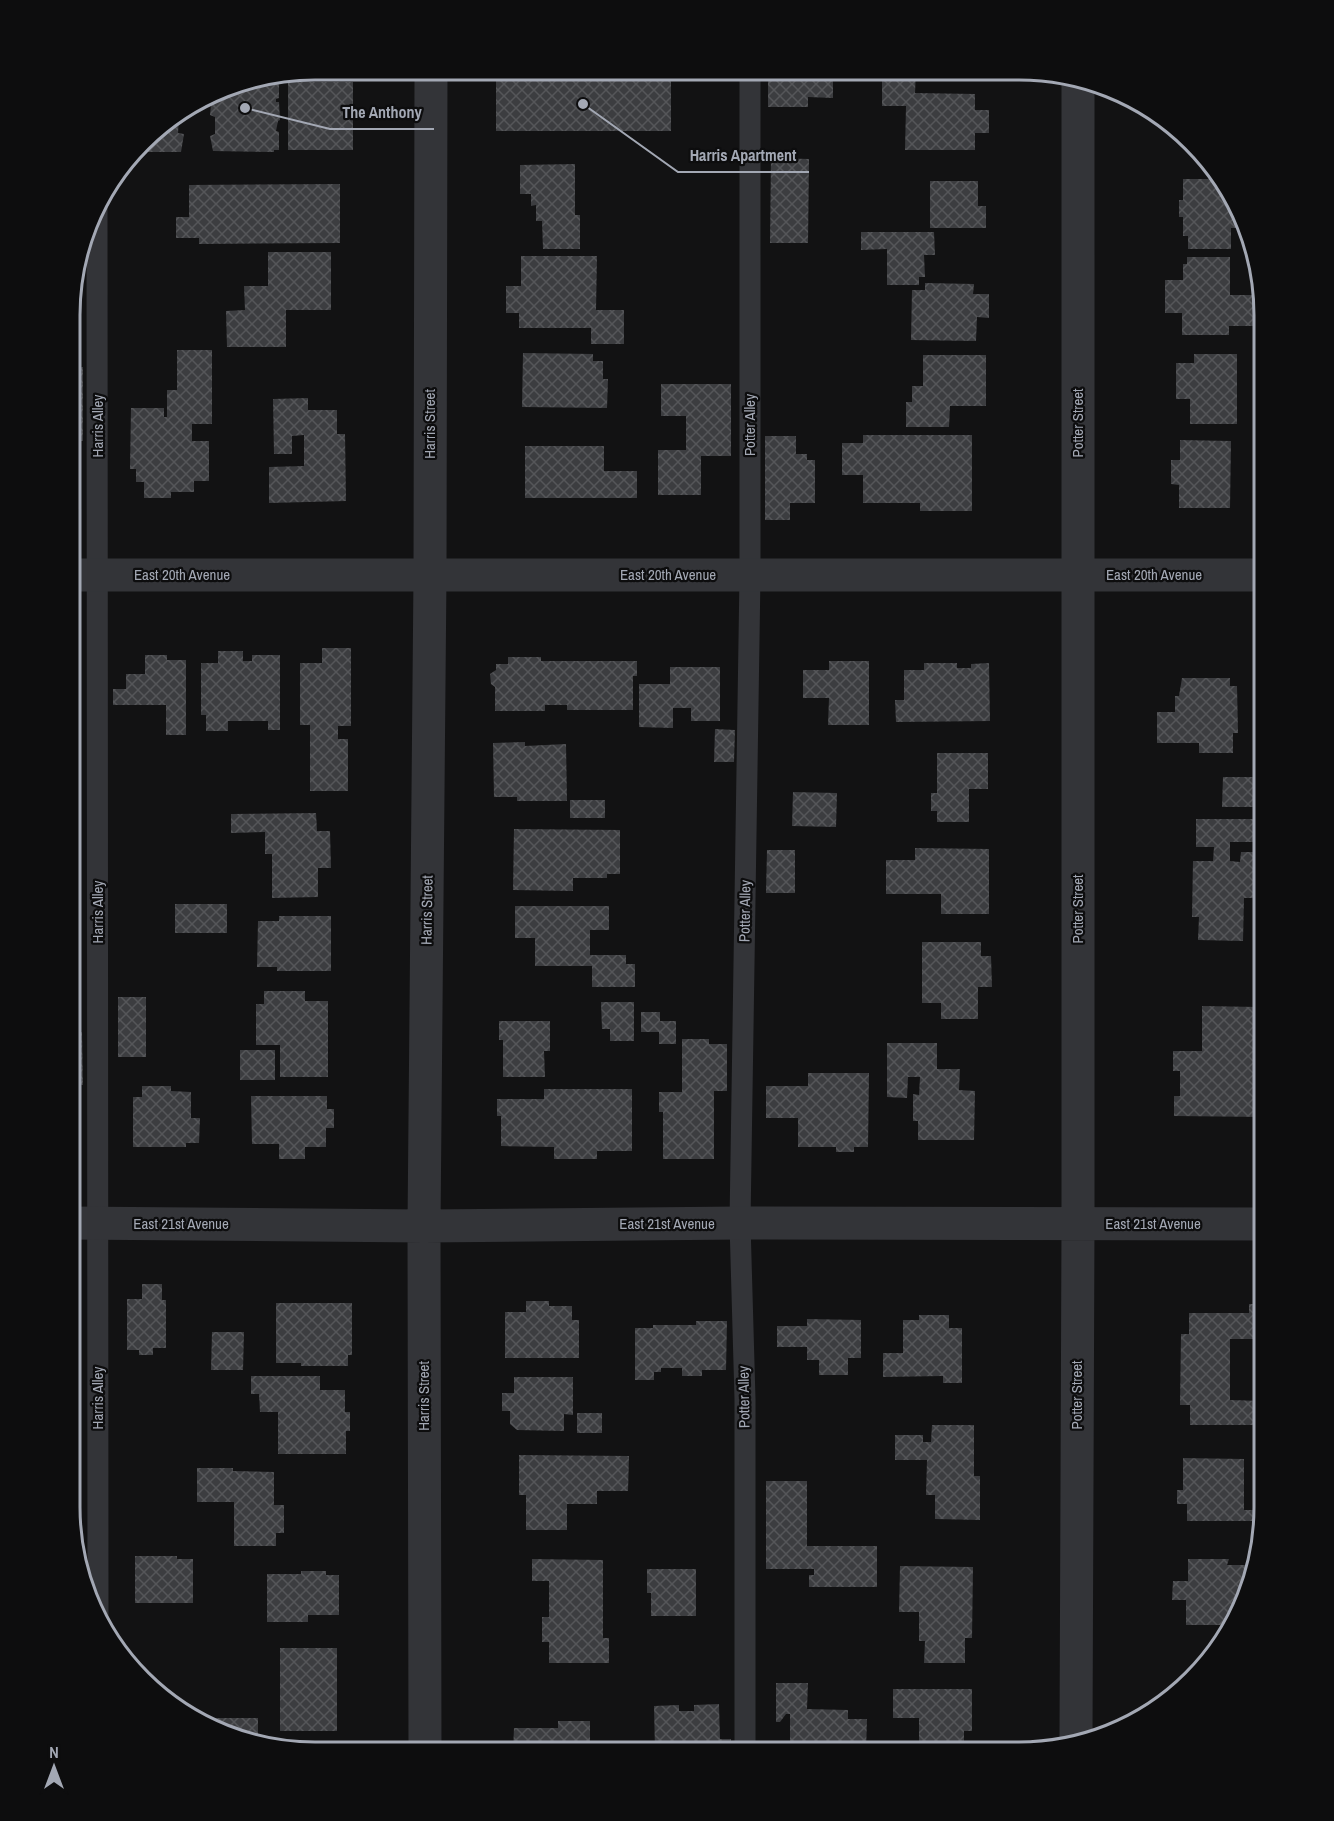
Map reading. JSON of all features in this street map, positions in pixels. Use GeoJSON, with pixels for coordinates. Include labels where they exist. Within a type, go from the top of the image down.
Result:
{"type":"FeatureCollection","features":[{"type":"Feature","properties":{"kind":"street","name":"Harris Street"},"geometry":{"type":"LineString","coordinates":[[425,1742],[424,1226],[430,575],[431,80]]}},
{"type":"Feature","properties":{"kind":"street","name":"Potter Street"},"geometry":{"type":"LineString","coordinates":[[1076,1734],[1078,87]]}},
{"type":"Feature","properties":{"kind":"street","name":"East 20th Avenue"},"geometry":{"type":"LineString","coordinates":[[84,575],[1255,575]]}},
{"type":"Feature","properties":{"kind":"street","name":"East 21st Avenue"},"geometry":{"type":"LineString","coordinates":[[84,1223],[424,1226],[740,1223],[1255,1224]]}},
{"type":"Feature","properties":{"kind":"lane","name":"Potter Alley"},"geometry":{"type":"LineString","coordinates":[[745,1742],[745,1411],[740,1223],[750,575],[750,80]]}},
{"type":"Feature","properties":{"kind":"lane","name":"Harris Alley"},"geometry":{"type":"LineString","coordinates":[[96,227],[84,575],[84,1223],[97,1596]]}},
{"type":"Feature","properties":{"kind":"building"},"geometry":{"type":"Polygon","coordinates":[[[496,80],[671,80],[671,131],[496,131],[496,80]]]}},
{"type":"Feature","properties":{"kind":"building"},"geometry":{"type":"Polygon","coordinates":[[[768,80],[833,80],[833,98],[808,97],[808,107],[768,107],[768,80]]]}},
{"type":"Feature","properties":{"kind":"building"},"geometry":{"type":"Polygon","coordinates":[[[882,80],[916,80],[915,93],[975,94],[975,110],[989,110],[989,133],[975,133],[975,150],[905,150],[906,106],[882,106],[882,80]]]}},
{"type":"Feature","properties":{"kind":"building"},"geometry":{"type":"Polygon","coordinates":[[[288,82],[353,82],[353,150],[288,150],[288,82]]]}},
{"type":"Feature","properties":{"kind":"building"},"geometry":{"type":"Polygon","coordinates":[[[279,83],[279,98],[276,102],[279,102],[280,120],[276,131],[279,132],[279,150],[274,150],[274,152],[213,151],[210,136],[215,134],[215,117],[210,115],[211,104],[225,97],[279,83]]]}},
{"type":"Feature","properties":{"kind":"building"},"geometry":{"type":"Polygon","coordinates":[[[179,123],[178,133],[184,134],[181,152],[145,152],[179,123]]]}},
{"type":"Feature","properties":{"kind":"building"},"geometry":{"type":"Polygon","coordinates":[[[771,158],[809,159],[808,243],[770,243],[771,158]]]}},
{"type":"Feature","properties":{"kind":"building"},"geometry":{"type":"Polygon","coordinates":[[[575,164],[575,215],[580,215],[580,249],[543,249],[542,221],[536,221],[536,205],[531,206],[531,194],[520,194],[520,165],[575,164]]]}},
{"type":"Feature","properties":{"kind":"building"},"geometry":{"type":"Polygon","coordinates":[[[1183,179],[1212,179],[1238,228],[1231,228],[1231,249],[1188,249],[1188,236],[1183,236],[1183,217],[1179,217],[1179,200],[1183,200],[1183,179]]]}},
{"type":"Feature","properties":{"kind":"building"},"geometry":{"type":"Polygon","coordinates":[[[930,181],[978,181],[978,206],[986,206],[986,228],[930,228],[930,181]]]}},
{"type":"Feature","properties":{"kind":"building"},"geometry":{"type":"Polygon","coordinates":[[[340,184],[340,243],[199,244],[199,238],[176,238],[176,217],[189,217],[189,185],[340,184]]]}},
{"type":"Feature","properties":{"kind":"building"},"geometry":{"type":"Polygon","coordinates":[[[861,232],[934,232],[935,255],[924,255],[925,277],[919,277],[919,285],[887,285],[887,249],[861,250],[861,232]]]}},
{"type":"Feature","properties":{"kind":"building"},"geometry":{"type":"Polygon","coordinates":[[[268,252],[331,252],[331,310],[286,310],[286,347],[227,347],[226,311],[245,310],[244,286],[268,286],[268,252]]]}},
{"type":"Feature","properties":{"kind":"building"},"geometry":{"type":"Polygon","coordinates":[[[521,256],[597,256],[596,310],[624,310],[624,344],[591,344],[591,328],[519,328],[519,313],[506,313],[506,286],[521,286],[521,256]]]}},
{"type":"Feature","properties":{"kind":"building"},"geometry":{"type":"Polygon","coordinates":[[[1187,257],[1230,257],[1230,295],[1253,295],[1255,326],[1229,326],[1229,335],[1182,335],[1182,313],[1165,313],[1165,280],[1183,280],[1183,264],[1187,264],[1187,257]]]}},
{"type":"Feature","properties":{"kind":"building"},"geometry":{"type":"Polygon","coordinates":[[[925,283],[974,284],[973,294],[989,294],[989,318],[977,317],[976,341],[911,340],[912,290],[925,290],[925,283]]]}},
{"type":"Feature","properties":{"kind":"building"},"geometry":{"type":"Polygon","coordinates":[[[177,350],[212,350],[212,424],[192,424],[192,441],[209,441],[209,481],[194,481],[194,492],[171,492],[171,498],[144,498],[144,482],[136,482],[136,469],[130,469],[131,408],[164,408],[164,417],[167,417],[167,390],[177,390],[177,350]]]}},
{"type":"Feature","properties":{"kind":"building"},"geometry":{"type":"Polygon","coordinates":[[[523,353],[593,354],[593,361],[603,361],[603,379],[608,379],[607,408],[522,407],[523,353]]]}},
{"type":"Feature","properties":{"kind":"building"},"geometry":{"type":"Polygon","coordinates":[[[1194,354],[1237,354],[1237,424],[1190,424],[1190,399],[1176,399],[1176,363],[1194,363],[1194,354]]]}},
{"type":"Feature","properties":{"kind":"building"},"geometry":{"type":"Polygon","coordinates":[[[923,355],[986,355],[986,406],[950,406],[949,427],[906,427],[906,402],[912,402],[912,386],[923,386],[923,355]]]}},
{"type":"Feature","properties":{"kind":"building"},"geometry":{"type":"Polygon","coordinates":[[[80,367],[83,367],[83,441],[80,441],[80,367]]]}},
{"type":"Feature","properties":{"kind":"building"},"geometry":{"type":"Polygon","coordinates":[[[661,384],[731,384],[731,456],[701,456],[701,495],[658,495],[658,450],[686,450],[686,416],[661,416],[661,384]]]}},
{"type":"Feature","properties":{"kind":"building"},"geometry":{"type":"Polygon","coordinates":[[[308,398],[308,410],[337,410],[337,434],[345,434],[346,501],[269,503],[269,467],[304,466],[304,435],[292,436],[292,454],[274,454],[273,399],[308,398]]]}},
{"type":"Feature","properties":{"kind":"building"},"geometry":{"type":"Polygon","coordinates":[[[863,435],[972,435],[972,511],[920,511],[920,503],[863,503],[863,475],[842,475],[842,443],[863,443],[863,435]]]}},
{"type":"Feature","properties":{"kind":"building"},"geometry":{"type":"Polygon","coordinates":[[[765,436],[796,436],[796,454],[807,454],[807,460],[815,460],[815,503],[790,503],[790,520],[765,520],[765,436]]]}},
{"type":"Feature","properties":{"kind":"building"},"geometry":{"type":"Polygon","coordinates":[[[1180,440],[1231,441],[1230,508],[1179,508],[1179,485],[1171,484],[1171,460],[1180,460],[1180,440]]]}},
{"type":"Feature","properties":{"kind":"building"},"geometry":{"type":"Polygon","coordinates":[[[525,446],[604,446],[604,471],[637,471],[637,498],[525,498],[525,446]]]}},
{"type":"Feature","properties":{"kind":"building"},"geometry":{"type":"Polygon","coordinates":[[[322,648],[351,648],[351,726],[338,726],[338,739],[348,739],[348,791],[310,791],[310,725],[300,725],[300,663],[322,663],[322,648]]]}},
{"type":"Feature","properties":{"kind":"building"},"geometry":{"type":"Polygon","coordinates":[[[218,651],[243,651],[243,661],[252,661],[252,655],[280,655],[280,730],[268,730],[268,721],[228,721],[228,731],[206,731],[206,715],[201,715],[201,663],[218,663],[218,651]]]}},
{"type":"Feature","properties":{"kind":"building"},"geometry":{"type":"Polygon","coordinates":[[[145,655],[167,655],[167,660],[186,660],[186,735],[166,735],[166,705],[113,705],[113,689],[126,689],[126,674],[145,674],[145,655]]]}},
{"type":"Feature","properties":{"kind":"building"},"geometry":{"type":"Polygon","coordinates":[[[508,657],[541,657],[541,661],[637,661],[637,676],[633,676],[633,710],[567,710],[567,705],[545,705],[545,711],[495,711],[495,687],[491,684],[490,674],[496,670],[496,664],[508,664],[508,657]]]}},
{"type":"Feature","properties":{"kind":"building"},"geometry":{"type":"Polygon","coordinates":[[[829,661],[869,661],[869,725],[828,725],[829,698],[803,698],[803,670],[829,670],[829,661]]]}},
{"type":"Feature","properties":{"kind":"building"},"geometry":{"type":"Polygon","coordinates":[[[924,663],[957,663],[957,668],[971,668],[971,664],[989,663],[990,721],[896,722],[895,700],[904,700],[904,670],[924,670],[924,663]]]}},
{"type":"Feature","properties":{"kind":"building"},"geometry":{"type":"Polygon","coordinates":[[[670,667],[720,667],[720,721],[691,721],[691,708],[673,708],[673,728],[639,727],[639,684],[670,684],[670,667]]]}},
{"type":"Feature","properties":{"kind":"building"},"geometry":{"type":"Polygon","coordinates":[[[1182,678],[1230,678],[1230,686],[1237,686],[1238,733],[1233,733],[1233,753],[1199,753],[1199,743],[1157,743],[1157,712],[1175,712],[1175,696],[1179,696],[1182,678]]]}},
{"type":"Feature","properties":{"kind":"building"},"geometry":{"type":"Polygon","coordinates":[[[715,729],[735,730],[734,762],[714,762],[715,729]]]}},
{"type":"Feature","properties":{"kind":"building"},"geometry":{"type":"Polygon","coordinates":[[[525,742],[525,746],[566,744],[567,801],[517,801],[517,797],[494,797],[493,743],[525,742]]]}},
{"type":"Feature","properties":{"kind":"building"},"geometry":{"type":"Polygon","coordinates":[[[937,753],[988,753],[988,789],[969,789],[969,822],[937,822],[937,811],[931,811],[931,793],[937,793],[937,753]]]}},
{"type":"Feature","properties":{"kind":"building"},"geometry":{"type":"Polygon","coordinates":[[[1223,777],[1255,777],[1255,807],[1222,807],[1223,777]]]}},
{"type":"Feature","properties":{"kind":"building"},"geometry":{"type":"Polygon","coordinates":[[[793,792],[837,793],[836,827],[792,826],[793,792]]]}},
{"type":"Feature","properties":{"kind":"building"},"geometry":{"type":"Polygon","coordinates":[[[570,800],[605,800],[605,818],[570,818],[570,800]]]}},
{"type":"Feature","properties":{"kind":"building"},"geometry":{"type":"Polygon","coordinates":[[[316,813],[317,831],[330,831],[331,868],[318,868],[318,897],[272,898],[272,854],[265,854],[265,832],[231,833],[231,814],[316,813]]]}},
{"type":"Feature","properties":{"kind":"building"},"geometry":{"type":"Polygon","coordinates":[[[1196,819],[1255,819],[1255,842],[1230,842],[1230,861],[1240,862],[1241,852],[1255,852],[1255,898],[1244,898],[1243,941],[1198,940],[1199,917],[1192,917],[1193,861],[1213,861],[1214,847],[1196,847],[1196,819]]]}},
{"type":"Feature","properties":{"kind":"building"},"geometry":{"type":"Polygon","coordinates":[[[514,829],[620,830],[620,874],[607,874],[607,878],[573,878],[573,891],[513,890],[514,829]]]}},
{"type":"Feature","properties":{"kind":"building"},"geometry":{"type":"Polygon","coordinates":[[[915,848],[989,849],[989,914],[941,914],[941,894],[886,894],[886,860],[915,860],[915,848]]]}},
{"type":"Feature","properties":{"kind":"building"},"geometry":{"type":"Polygon","coordinates":[[[767,850],[795,850],[795,893],[766,893],[767,850]]]}},
{"type":"Feature","properties":{"kind":"building"},"geometry":{"type":"Polygon","coordinates":[[[175,904],[227,904],[227,933],[175,933],[175,904]]]}},
{"type":"Feature","properties":{"kind":"building"},"geometry":{"type":"Polygon","coordinates":[[[515,906],[609,906],[609,930],[590,930],[590,955],[626,955],[626,964],[635,964],[635,987],[592,987],[592,966],[535,966],[535,938],[515,938],[515,906]]]}},
{"type":"Feature","properties":{"kind":"building"},"geometry":{"type":"Polygon","coordinates":[[[279,916],[331,916],[331,971],[277,971],[277,967],[257,967],[258,921],[279,921],[279,916]]]}},
{"type":"Feature","properties":{"kind":"building"},"geometry":{"type":"Polygon","coordinates":[[[922,942],[981,942],[981,956],[991,956],[992,987],[978,987],[978,1019],[941,1019],[941,1003],[922,1003],[922,942]]]}},
{"type":"Feature","properties":{"kind":"building"},"geometry":{"type":"Polygon","coordinates":[[[264,991],[305,991],[305,1001],[328,1001],[328,1077],[280,1077],[280,1045],[256,1045],[256,1004],[264,1004],[264,991]]]}},
{"type":"Feature","properties":{"kind":"building"},"geometry":{"type":"Polygon","coordinates":[[[118,997],[146,997],[146,1057],[118,1057],[118,997]]]}},
{"type":"Feature","properties":{"kind":"building"},"geometry":{"type":"Polygon","coordinates":[[[601,1002],[634,1002],[634,1041],[610,1041],[610,1029],[602,1029],[601,1002]]]}},
{"type":"Feature","properties":{"kind":"building"},"geometry":{"type":"Polygon","coordinates":[[[1202,1006],[1255,1007],[1255,1117],[1174,1116],[1174,1096],[1180,1096],[1180,1071],[1173,1071],[1173,1051],[1202,1051],[1202,1006]]]}},
{"type":"Feature","properties":{"kind":"building"},"geometry":{"type":"Polygon","coordinates":[[[641,1012],[660,1012],[660,1021],[676,1021],[676,1044],[659,1044],[659,1032],[641,1032],[641,1012]]]}},
{"type":"Feature","properties":{"kind":"building"},"geometry":{"type":"Polygon","coordinates":[[[499,1021],[550,1021],[550,1051],[544,1051],[545,1077],[503,1077],[503,1040],[499,1040],[499,1021]]]}},
{"type":"Feature","properties":{"kind":"building"},"geometry":{"type":"Polygon","coordinates":[[[80,1032],[82,1032],[83,1085],[80,1085],[80,1032]]]}},
{"type":"Feature","properties":{"kind":"building"},"geometry":{"type":"Polygon","coordinates":[[[682,1039],[709,1039],[709,1044],[727,1044],[727,1091],[714,1091],[714,1159],[663,1159],[663,1112],[659,1112],[659,1092],[682,1092],[682,1039]]]}},
{"type":"Feature","properties":{"kind":"building"},"geometry":{"type":"Polygon","coordinates":[[[887,1043],[937,1043],[937,1069],[960,1069],[959,1090],[975,1091],[974,1140],[918,1140],[918,1121],[913,1121],[913,1094],[919,1095],[920,1077],[908,1077],[907,1098],[887,1097],[887,1043]]]}},
{"type":"Feature","properties":{"kind":"building"},"geometry":{"type":"Polygon","coordinates":[[[240,1050],[275,1050],[275,1080],[240,1080],[240,1050]]]}},
{"type":"Feature","properties":{"kind":"building"},"geometry":{"type":"Polygon","coordinates":[[[808,1073],[869,1073],[868,1147],[854,1147],[854,1152],[836,1152],[836,1147],[798,1147],[798,1118],[766,1118],[766,1086],[808,1086],[808,1073]]]}},
{"type":"Feature","properties":{"kind":"building"},"geometry":{"type":"Polygon","coordinates":[[[142,1086],[171,1086],[171,1091],[191,1092],[191,1118],[200,1118],[199,1143],[186,1143],[186,1147],[133,1147],[133,1097],[142,1097],[142,1086]]]}},
{"type":"Feature","properties":{"kind":"building"},"geometry":{"type":"Polygon","coordinates":[[[544,1089],[632,1089],[632,1151],[597,1151],[597,1159],[554,1159],[554,1147],[501,1146],[501,1116],[497,1116],[497,1099],[544,1099],[544,1089]]]}},
{"type":"Feature","properties":{"kind":"building"},"geometry":{"type":"Polygon","coordinates":[[[251,1096],[327,1096],[327,1109],[334,1109],[334,1128],[326,1128],[326,1147],[305,1147],[305,1159],[279,1159],[279,1144],[252,1144],[251,1096]]]}},
{"type":"Feature","properties":{"kind":"building"},"geometry":{"type":"Polygon","coordinates":[[[142,1284],[162,1284],[162,1300],[166,1300],[166,1348],[153,1348],[153,1355],[139,1355],[139,1350],[127,1350],[127,1299],[142,1299],[142,1284]]]}},
{"type":"Feature","properties":{"kind":"building"},"geometry":{"type":"Polygon","coordinates":[[[80,1297],[81,1297],[80,1351],[80,1297]]]}},
{"type":"Feature","properties":{"kind":"building"},"geometry":{"type":"Polygon","coordinates":[[[526,1301],[549,1301],[549,1306],[572,1306],[572,1320],[579,1320],[579,1358],[505,1358],[505,1312],[526,1312],[526,1301]]]}},
{"type":"Feature","properties":{"kind":"building"},"geometry":{"type":"Polygon","coordinates":[[[276,1303],[352,1303],[352,1355],[348,1355],[348,1366],[301,1366],[301,1363],[276,1363],[276,1303]]]}},
{"type":"Feature","properties":{"kind":"building"},"geometry":{"type":"Polygon","coordinates":[[[1249,1304],[1255,1304],[1255,1339],[1230,1339],[1230,1400],[1255,1401],[1255,1425],[1190,1425],[1190,1405],[1180,1405],[1181,1334],[1189,1334],[1189,1313],[1249,1313],[1249,1304]]]}},
{"type":"Feature","properties":{"kind":"building"},"geometry":{"type":"Polygon","coordinates":[[[919,1315],[949,1315],[949,1328],[962,1328],[962,1383],[943,1383],[943,1376],[883,1377],[883,1353],[903,1353],[903,1320],[919,1320],[919,1315]]]}},
{"type":"Feature","properties":{"kind":"building"},"geometry":{"type":"Polygon","coordinates":[[[807,1319],[861,1320],[861,1358],[848,1358],[848,1375],[819,1375],[819,1360],[807,1360],[807,1347],[777,1347],[777,1326],[807,1326],[807,1319]]]}},
{"type":"Feature","properties":{"kind":"building"},"geometry":{"type":"Polygon","coordinates":[[[696,1321],[727,1321],[726,1370],[702,1370],[702,1376],[682,1376],[682,1368],[661,1368],[661,1372],[654,1372],[654,1380],[635,1380],[635,1328],[653,1328],[653,1325],[696,1325],[696,1321]]]}},
{"type":"Feature","properties":{"kind":"building"},"geometry":{"type":"Polygon","coordinates":[[[212,1332],[244,1332],[243,1370],[211,1370],[212,1332]]]}},
{"type":"Feature","properties":{"kind":"building"},"geometry":{"type":"Polygon","coordinates":[[[251,1376],[320,1376],[320,1390],[345,1390],[345,1412],[350,1412],[350,1431],[346,1431],[346,1454],[278,1454],[278,1412],[260,1412],[259,1394],[251,1394],[251,1376]]]}},
{"type":"Feature","properties":{"kind":"building"},"geometry":{"type":"Polygon","coordinates":[[[514,1377],[573,1377],[573,1415],[564,1414],[564,1431],[517,1430],[510,1424],[510,1411],[502,1411],[502,1393],[514,1393],[514,1377]]]}},
{"type":"Feature","properties":{"kind":"building"},"geometry":{"type":"Polygon","coordinates":[[[577,1413],[602,1413],[602,1433],[577,1433],[577,1413]]]}},
{"type":"Feature","properties":{"kind":"building"},"geometry":{"type":"Polygon","coordinates":[[[932,1425],[974,1425],[974,1476],[980,1476],[980,1520],[935,1519],[935,1495],[926,1495],[927,1460],[895,1460],[895,1435],[923,1435],[923,1442],[931,1442],[932,1425]]]}},
{"type":"Feature","properties":{"kind":"building"},"geometry":{"type":"Polygon","coordinates":[[[519,1455],[629,1456],[628,1491],[597,1491],[597,1504],[567,1504],[567,1530],[526,1530],[526,1495],[519,1495],[519,1455]]]}},
{"type":"Feature","properties":{"kind":"building"},"geometry":{"type":"Polygon","coordinates":[[[1183,1458],[1244,1459],[1244,1510],[1253,1510],[1253,1504],[1255,1504],[1253,1530],[1253,1521],[1187,1521],[1187,1504],[1177,1504],[1177,1490],[1183,1490],[1183,1458]]]}},
{"type":"Feature","properties":{"kind":"building"},"geometry":{"type":"Polygon","coordinates":[[[197,1468],[233,1468],[233,1471],[274,1472],[274,1505],[284,1505],[284,1533],[276,1533],[276,1546],[234,1546],[234,1502],[197,1502],[197,1468]]]}},
{"type":"Feature","properties":{"kind":"building"},"geometry":{"type":"Polygon","coordinates":[[[766,1481],[807,1481],[807,1546],[877,1546],[877,1587],[809,1587],[809,1575],[814,1575],[814,1569],[766,1569],[766,1481]]]}},
{"type":"Feature","properties":{"kind":"building"},"geometry":{"type":"Polygon","coordinates":[[[135,1556],[177,1556],[177,1559],[193,1559],[193,1603],[135,1603],[135,1556]]]}},
{"type":"Feature","properties":{"kind":"building"},"geometry":{"type":"Polygon","coordinates":[[[532,1559],[603,1560],[603,1638],[609,1638],[609,1663],[549,1663],[549,1642],[542,1642],[542,1617],[549,1617],[549,1581],[532,1581],[532,1559]]]}},
{"type":"Feature","properties":{"kind":"building"},"geometry":{"type":"Polygon","coordinates":[[[1188,1559],[1229,1559],[1227,1565],[1247,1565],[1237,1596],[1222,1625],[1186,1625],[1186,1600],[1172,1600],[1173,1581],[1188,1581],[1188,1559]]]}},
{"type":"Feature","properties":{"kind":"building"},"geometry":{"type":"Polygon","coordinates":[[[900,1566],[973,1567],[972,1638],[965,1638],[965,1663],[924,1663],[925,1641],[919,1641],[919,1612],[899,1612],[900,1566]]]}},
{"type":"Feature","properties":{"kind":"building"},"geometry":{"type":"Polygon","coordinates":[[[647,1569],[696,1569],[696,1616],[651,1616],[651,1593],[647,1593],[647,1569]]]}},
{"type":"Feature","properties":{"kind":"building"},"geometry":{"type":"Polygon","coordinates":[[[301,1571],[326,1571],[326,1575],[339,1575],[339,1615],[308,1615],[308,1622],[267,1622],[267,1574],[301,1574],[301,1571]]]}},
{"type":"Feature","properties":{"kind":"building"},"geometry":{"type":"Polygon","coordinates":[[[280,1648],[337,1648],[337,1731],[280,1731],[280,1648]]]}},
{"type":"Feature","properties":{"kind":"building"},"geometry":{"type":"Polygon","coordinates":[[[776,1683],[808,1683],[807,1709],[848,1710],[848,1719],[867,1719],[866,1742],[790,1742],[790,1714],[786,1714],[780,1722],[776,1722],[776,1683]]]}},
{"type":"Feature","properties":{"kind":"building"},"geometry":{"type":"Polygon","coordinates":[[[893,1689],[972,1689],[972,1731],[964,1731],[964,1742],[919,1742],[919,1718],[893,1718],[893,1689]]]}},
{"type":"Feature","properties":{"kind":"building"},"geometry":{"type":"Polygon","coordinates":[[[719,1704],[720,1739],[731,1739],[731,1742],[655,1742],[654,1706],[679,1705],[679,1711],[694,1711],[694,1705],[719,1704]]]}},
{"type":"Feature","properties":{"kind":"building"},"geometry":{"type":"Polygon","coordinates":[[[213,1718],[258,1718],[258,1734],[213,1718]]]}},
{"type":"Feature","properties":{"kind":"building"},"geometry":{"type":"Polygon","coordinates":[[[558,1721],[590,1721],[590,1742],[513,1742],[514,1728],[558,1728],[558,1721]]]}},
{"type":"Feature","properties":{"kind":"place","name":"Harris Apartment"},"geometry":{"type":"Point","coordinates":[583,104]}},
{"type":"Feature","properties":{"kind":"place","name":"The Anthony"},"geometry":{"type":"Point","coordinates":[245,108]}}]}
